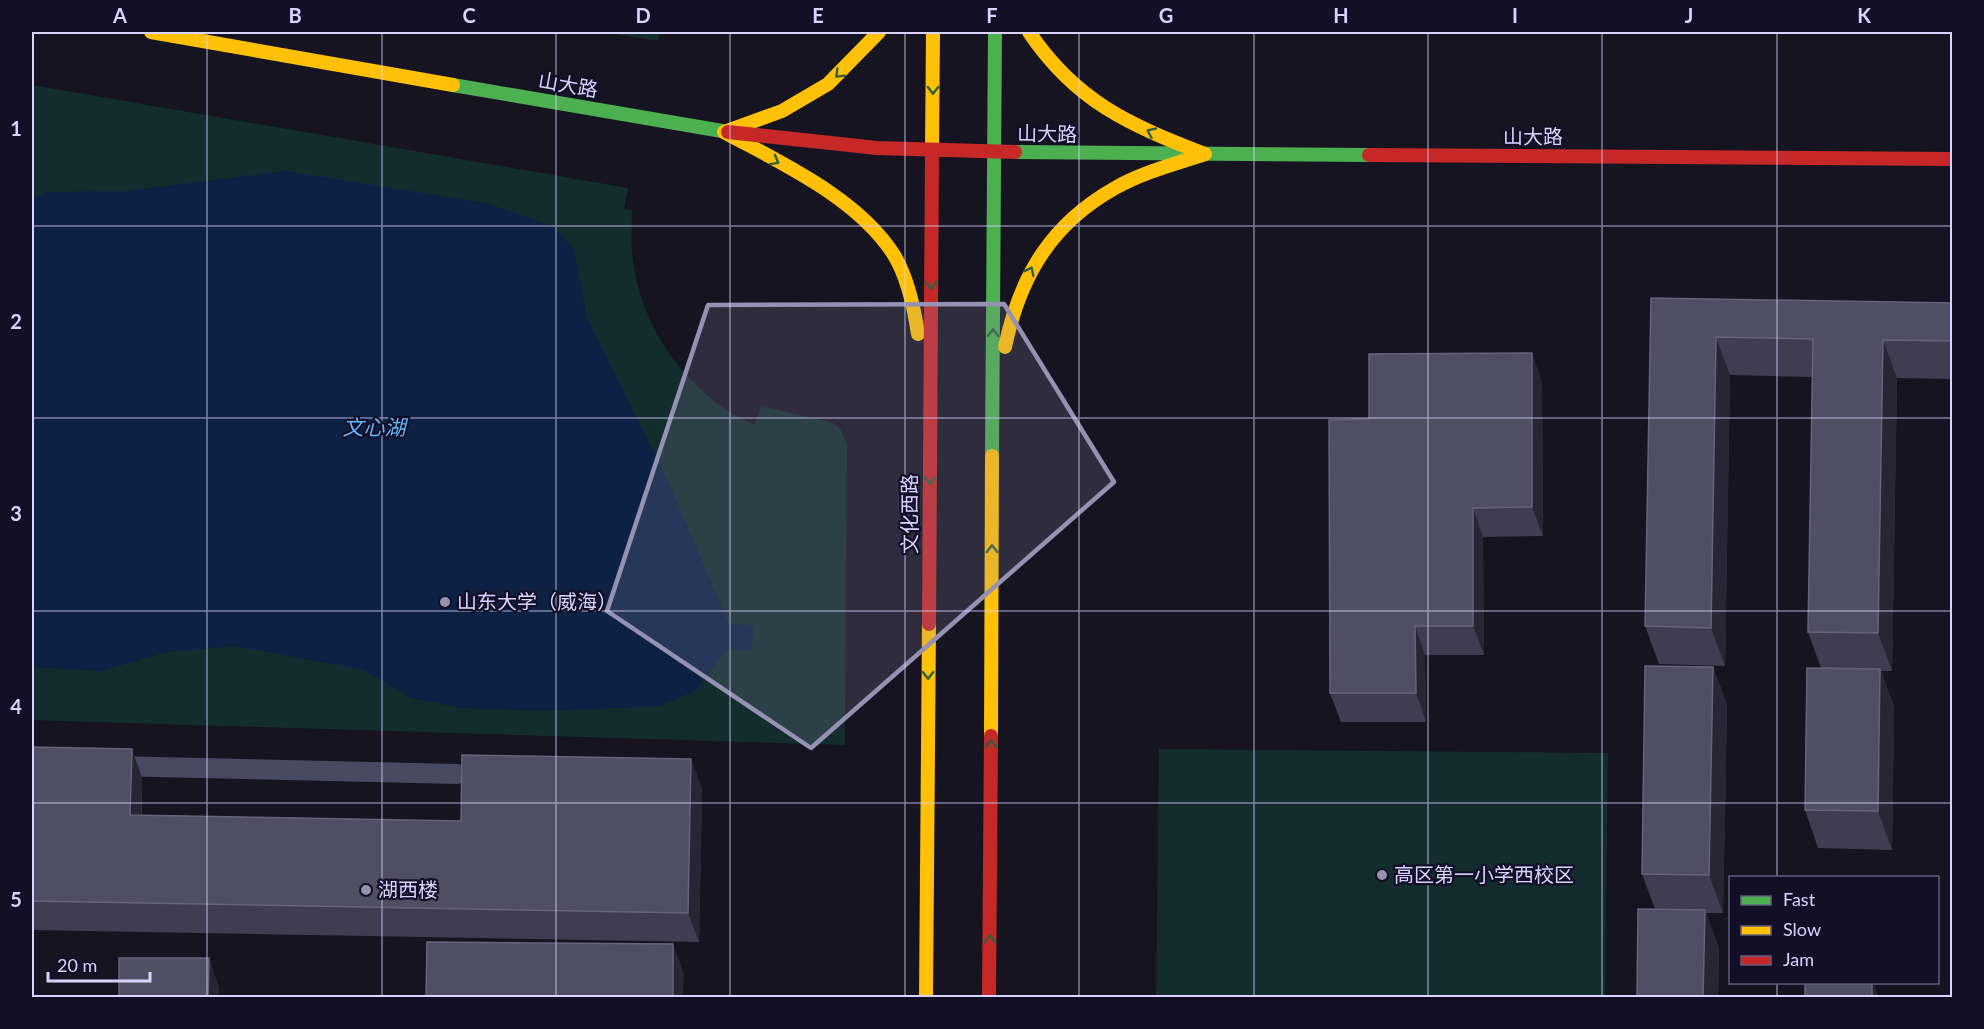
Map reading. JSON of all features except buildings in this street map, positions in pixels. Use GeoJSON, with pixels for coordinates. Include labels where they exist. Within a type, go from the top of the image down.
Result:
{"type":"FeatureCollection","features":[{"type":"Feature","properties":{"kind":"main road","name":"山大路"},"geometry":{"type":"LineString","coordinates":[[151,32],[724,132],[878,148],[994,153],[1953,159]]}},
{"type":"Feature","properties":{"kind":"main road"},"geometry":{"type":"LineString","coordinates":[[724,132],[782,111],[828,84],[879,32]]}},
{"type":"Feature","properties":{"kind":"main road","name":"文化西路"},"geometry":{"type":"LineString","coordinates":[[926,998],[933,32]]}},
{"type":"Feature","properties":{"kind":"main road"},"geometry":{"type":"LineString","coordinates":[[989,998],[995,32]]}},
{"type":"Feature","properties":{"kind":"main road"},"geometry":{"type":"LineString","coordinates":[[1029,32],[1036,44],[1078,91],[1150,133],[1205,154]]}},
{"type":"Feature","properties":{"kind":"main road"},"geometry":{"type":"LineString","coordinates":[[724,132],[847,204],[868,224],[895,257],[915,308],[930,418]]}},
{"type":"Feature","properties":{"kind":"main road"},"geometry":{"type":"LineString","coordinates":[[992,429],[1007,332],[1019,293],[1040,252],[1066,222],[1115,189],[1152,172],[1205,154]]}},
{"type":"Feature","properties":{"kind":"lane"},"geometry":{"type":"LineString","coordinates":[[91,766],[458,774]]}},
{"type":"Feature","properties":{"kind":"highlighted area"},"geometry":{"type":"Polygon","coordinates":[[[1004,304],[1114,482],[811,748],[607,611],[708,305],[1004,304]]]}},
{"type":"Feature","properties":{"kind":"green space"},"geometry":{"type":"Polygon","coordinates":[[[602,32],[660,32],[658,41],[602,32]]]}},
{"type":"Feature","properties":{"kind":"green space","name":"文心湖"},"geometry":{"type":"Polygon","coordinates":[[[32,85],[628,188],[624,209],[632,210],[632,252],[641,297],[660,339],[688,376],[722,407],[754,425],[761,406],[834,423],[841,430],[847,445],[845,745],[32,720],[32,85]]]}},
{"type":"Feature","properties":{"kind":"green space","name":"高区第一小学西校区"},"geometry":{"type":"Polygon","coordinates":[[[1159,749],[1608,753],[1605,997],[1156,997],[1159,749]]]}},
{"type":"Feature","properties":{"kind":"water","name":"文心湖"},"geometry":{"type":"Polygon","coordinates":[[[286,171],[489,204],[552,226],[574,249],[587,317],[667,479],[729,624],[753,625],[752,650],[727,649],[696,690],[661,706],[541,711],[461,708],[411,698],[364,670],[235,646],[167,652],[102,671],[32,667],[32,199],[45,192],[126,191],[286,171]]]}},
{"type":"Feature","properties":{"kind":"traffic: fast"},"geometry":{"type":"LineString","coordinates":[[992,456],[995,32]]}},
{"type":"Feature","properties":{"kind":"traffic: fast"},"geometry":{"type":"LineString","coordinates":[[453,85],[728,132]]}},
{"type":"Feature","properties":{"kind":"traffic: fast"},"geometry":{"type":"LineString","coordinates":[[1015,152],[1369,155]]}},
{"type":"Feature","properties":{"kind":"traffic: slow"},"geometry":{"type":"LineString","coordinates":[[151,32],[453,85]]}},
{"type":"Feature","properties":{"kind":"traffic: slow"},"geometry":{"type":"LineString","coordinates":[[724,132],[782,111],[828,84],[879,32]]}},
{"type":"Feature","properties":{"kind":"traffic: slow"},"geometry":{"type":"LineString","coordinates":[[932,151],[933,32]]}},
{"type":"Feature","properties":{"kind":"traffic: slow"},"geometry":{"type":"LineString","coordinates":[[1029,32],[1066,77],[1106,108],[1152,133],[1205,154]]}},
{"type":"Feature","properties":{"kind":"traffic: slow"},"geometry":{"type":"LineString","coordinates":[[724,132],[817,184],[860,216],[879,235],[894,255],[907,283],[918,334]]}},
{"type":"Feature","properties":{"kind":"traffic: slow"},"geometry":{"type":"LineString","coordinates":[[1005,347],[1011,321],[1030,275],[1056,235],[1073,218],[1093,202],[1126,182],[1205,154]]}},
{"type":"Feature","properties":{"kind":"traffic: slow"},"geometry":{"type":"LineString","coordinates":[[991,736],[992,456]]}},
{"type":"Feature","properties":{"kind":"traffic: slow"},"geometry":{"type":"LineString","coordinates":[[926,998],[929,624]]}},
{"type":"Feature","properties":{"kind":"traffic: jam"},"geometry":{"type":"LineString","coordinates":[[728,132],[877,148],[1015,152]]}},
{"type":"Feature","properties":{"kind":"traffic: jam"},"geometry":{"type":"LineString","coordinates":[[929,624],[932,151]]}},
{"type":"Feature","properties":{"kind":"traffic: jam"},"geometry":{"type":"LineString","coordinates":[[1369,155],[1952,159]]}},
{"type":"Feature","properties":{"kind":"traffic: jam"},"geometry":{"type":"LineString","coordinates":[[989,998],[991,736]]}},
{"type":"Feature","properties":{"kind":"place","name":"山东大学（威海）"},"geometry":{"type":"Point","coordinates":[445,602]}},
{"type":"Feature","properties":{"kind":"place","name":"高区第一小学西校区"},"geometry":{"type":"Point","coordinates":[1382,875]}},
{"type":"Feature","properties":{"kind":"place","name":"湖西楼"},"geometry":{"type":"Point","coordinates":[366,890]}}]}
